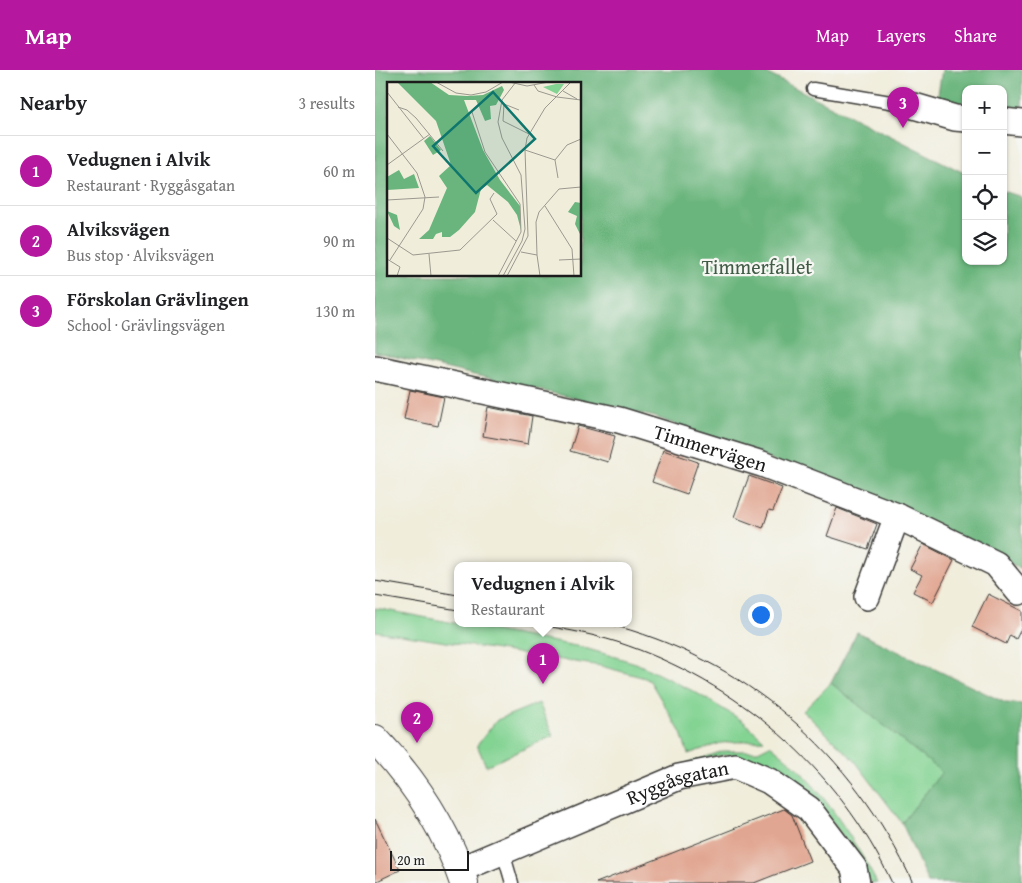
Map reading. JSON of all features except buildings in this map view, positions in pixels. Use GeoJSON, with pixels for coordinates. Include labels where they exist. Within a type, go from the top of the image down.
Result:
{"type":"FeatureCollection","features":[{"type":"Feature","properties":{"kind":"street"},"geometry":{"type":"LineString","coordinates":[[914,106],[962,119]]}},
{"type":"Feature","properties":{"kind":"street"},"geometry":{"type":"LineString","coordinates":[[1007,121],[1022,123]]}},
{"type":"Feature","properties":{"kind":"street","name":"Timmervägen"},"geometry":{"type":"LineString","coordinates":[[375,368],[619,420],[761,464],[897,516],[996,564],[1019,592]]}},
{"type":"Feature","properties":{"kind":"street"},"geometry":{"type":"LineString","coordinates":[[867,597],[897,516]]}},
{"type":"Feature","properties":{"kind":"street"},"geometry":{"type":"LineString","coordinates":[[375,739],[396,761],[420,794],[442,831],[461,876]]}},
{"type":"Feature","properties":{"kind":"street","name":"Ryggåsgatan"},"geometry":{"type":"LineString","coordinates":[[461,876],[503,852],[679,777],[735,766],[769,781],[809,809],[854,868],[857,883]]}},
{"type":"Feature","properties":{"kind":"lane"},"geometry":{"type":"LineString","coordinates":[[813,89],[914,106]]}},
{"type":"Feature","properties":{"kind":"lane"},"geometry":{"type":"LineString","coordinates":[[503,852],[511,883]]}},
{"type":"Feature","properties":{"kind":"green space","name":"Timmerfallet"},"geometry":{"type":"Polygon","coordinates":[[[375,70],[760,70],[962,172],[962,265],[1007,265],[1007,192],[1022,197],[1022,569],[897,507],[655,417],[375,352],[375,70]]]}},
{"type":"Feature","properties":{"kind":"green space"},"geometry":{"type":"Polygon","coordinates":[[[942,70],[1022,70],[1022,109],[1007,108],[1007,85],[962,85],[962,107],[955,107],[937,100],[942,70]]]}},
{"type":"Feature","properties":{"kind":"green space"},"geometry":{"type":"Polygon","coordinates":[[[375,608],[454,623],[454,627],[475,627],[581,647],[636,663],[695,692],[743,721],[764,740],[721,743],[688,754],[681,733],[650,681],[645,678],[601,666],[375,631],[375,608]]]}},
{"type":"Feature","properties":{"kind":"green space"},"geometry":{"type":"Polygon","coordinates":[[[857,632],[1006,703],[1022,704],[1022,883],[928,883],[902,823],[942,772],[831,683],[857,632]]]}},
{"type":"Feature","properties":{"kind":"green space"},"geometry":{"type":"Polygon","coordinates":[[[831,683],[942,772],[902,823],[855,761],[803,711],[831,683]]]}},
{"type":"Feature","properties":{"kind":"green space"},"geometry":{"type":"Polygon","coordinates":[[[539,703],[553,736],[486,766],[477,745],[497,720],[539,703]]]}},
{"type":"Feature","properties":{"kind":"green space"},"geometry":{"type":"Polygon","coordinates":[[[770,745],[813,785],[853,840],[877,883],[871,883],[837,828],[809,795],[775,770],[755,761],[729,755],[711,758],[681,768],[680,766],[723,751],[758,751],[770,745]]]}},
{"type":"Feature","properties":{"kind":"tram line"},"geometry":{"type":"LineString","coordinates":[[375,581],[454,594]]}},
{"type":"Feature","properties":{"kind":"tram line"},"geometry":{"type":"LineString","coordinates":[[375,596],[454,609]]}},
{"type":"Feature","properties":{"kind":"tram line"},"geometry":{"type":"LineString","coordinates":[[550,627],[617,642],[661,659],[703,680],[743,705],[780,734],[813,767],[844,803],[870,842],[892,883]]}},
{"type":"Feature","properties":{"kind":"tram line"},"geometry":{"type":"LineString","coordinates":[[618,627],[656,639],[704,660],[749,686],[789,717],[826,753],[859,792],[888,836],[913,883]]}},
{"type":"Feature","properties":{"kind":"place","name":"Förskolan Grävlingen"},"geometry":{"type":"Point","coordinates":[903,128]}},
{"type":"Feature","properties":{"kind":"place","name":"Vedugnen i Alvik"},"geometry":{"type":"Point","coordinates":[543,684]}},
{"type":"Feature","properties":{"kind":"place","name":"Alviksvägen"},"geometry":{"type":"Point","coordinates":[417,743]}}]}
